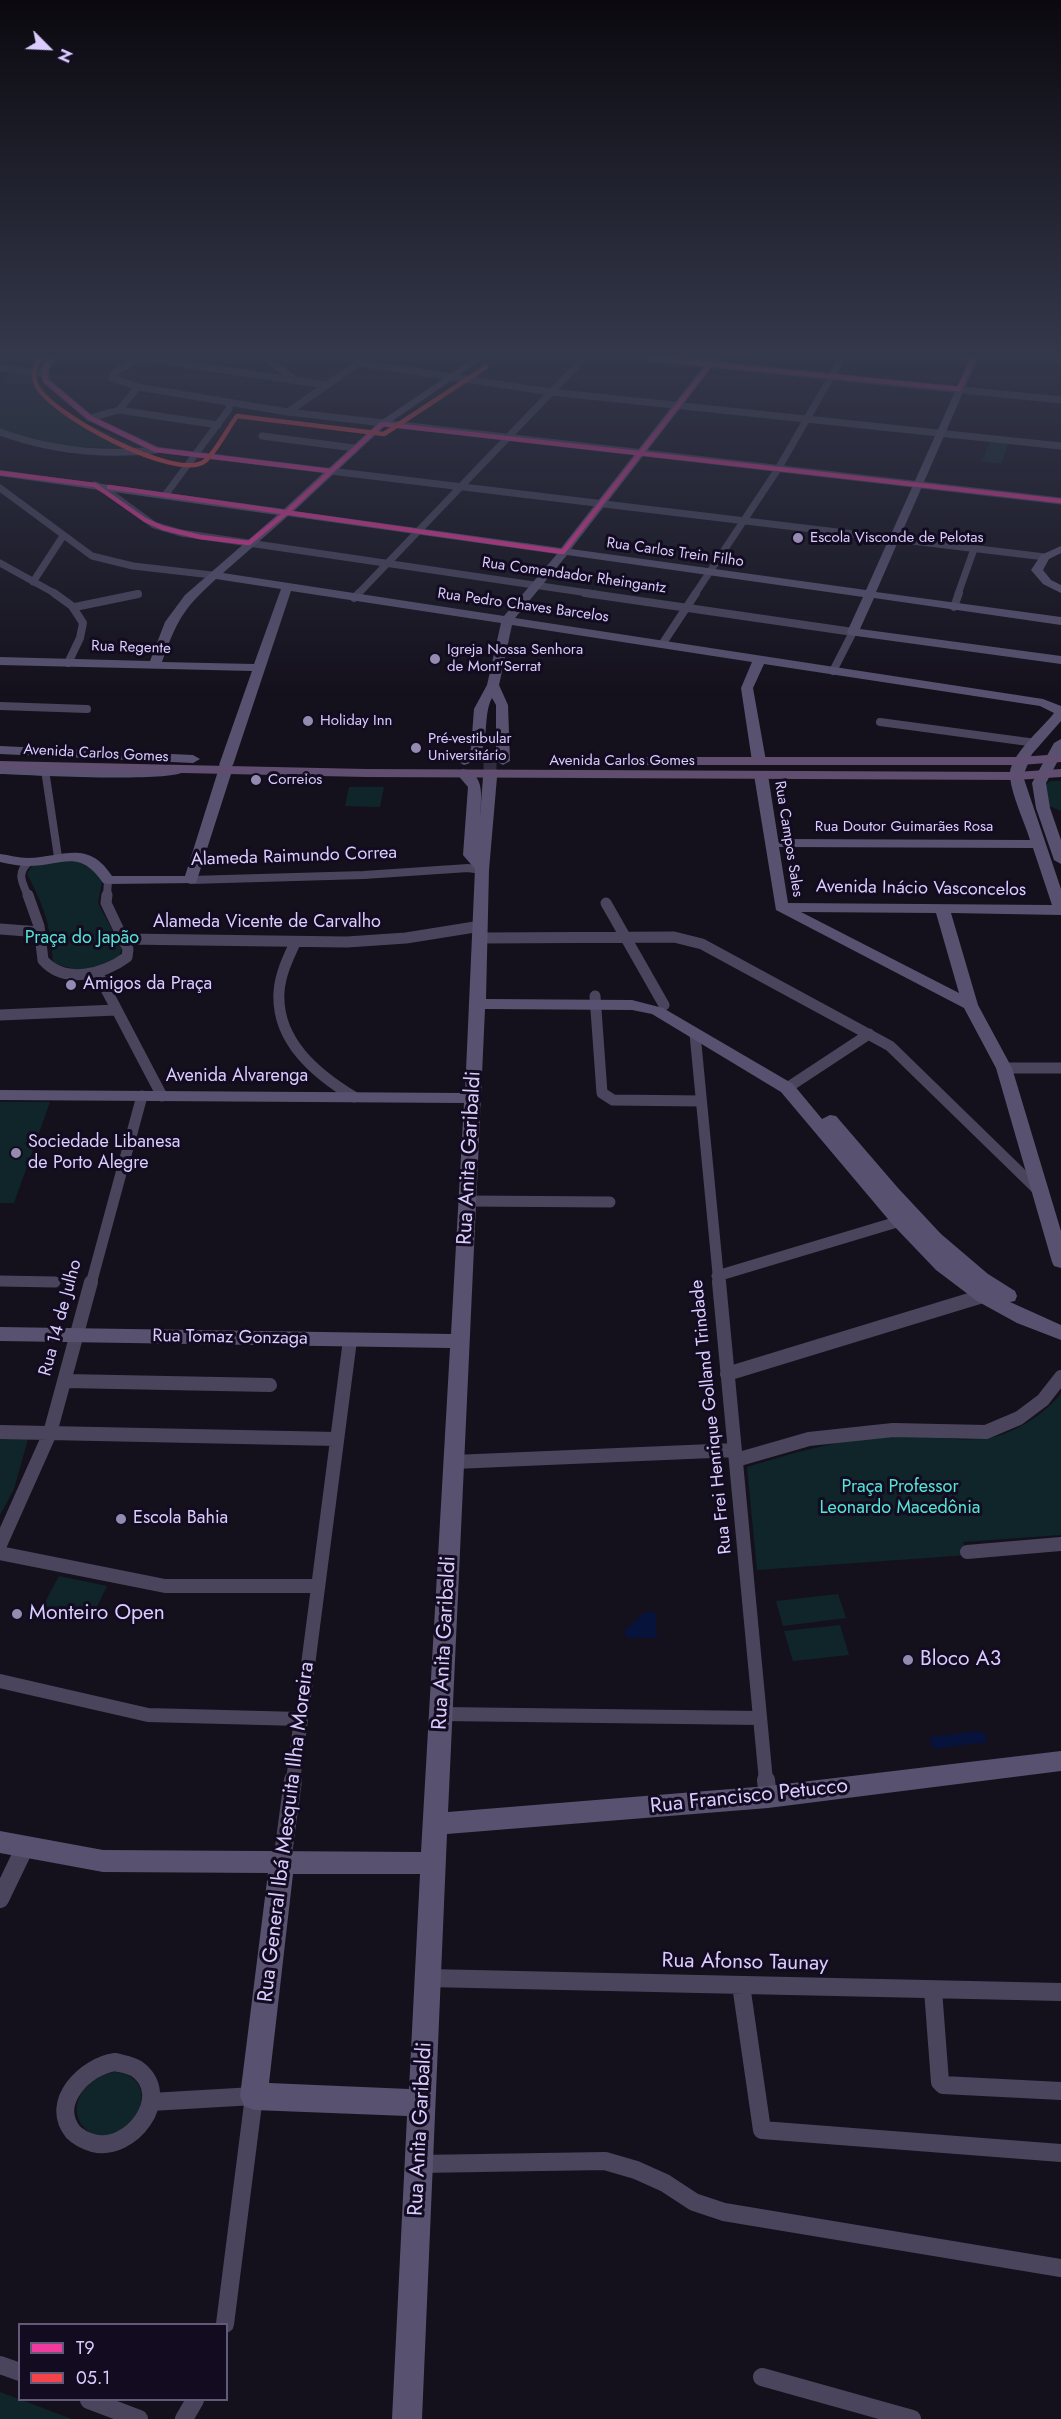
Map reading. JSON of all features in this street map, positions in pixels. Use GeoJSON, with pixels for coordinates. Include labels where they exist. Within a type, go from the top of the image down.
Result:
{"type":"FeatureCollection","features":[{"type":"Feature","properties":{"kind":"main road","name":"Avenida Carlos Gomes"},"geometry":{"type":"LineString","coordinates":[[0,756],[78,762],[190,765],[760,768],[1017,776],[1055,774]]}},
{"type":"Feature","properties":{"kind":"main road","name":"Avenida Carlos Gomes"},"geometry":{"type":"LineString","coordinates":[[760,768],[1056,759]]}},
{"type":"Feature","properties":{"kind":"main road","name":"Avenida Carlos Gomes"},"geometry":{"type":"LineString","coordinates":[[0,767],[78,762]]}},
{"type":"Feature","properties":{"kind":"street"},"geometry":{"type":"LineString","coordinates":[[166,494],[184,471]]}},
{"type":"Feature","properties":{"kind":"street"},"geometry":{"type":"LineString","coordinates":[[155,665],[171,622],[189,597],[287,512],[330,471],[1045,557]]}},
{"type":"Feature","properties":{"kind":"street"},"geometry":{"type":"LineString","coordinates":[[354,598],[476,471]]}},
{"type":"Feature","properties":{"kind":"street"},"geometry":{"type":"LineString","coordinates":[[464,767],[478,748],[480,709],[493,685],[507,620],[538,585],[626,471]]}},
{"type":"Feature","properties":{"kind":"street"},"geometry":{"type":"LineString","coordinates":[[663,643],[777,471]]}},
{"type":"Feature","properties":{"kind":"street"},"geometry":{"type":"LineString","coordinates":[[795,471],[1061,501]]}},
{"type":"Feature","properties":{"kind":"street"},"geometry":{"type":"LineString","coordinates":[[833,670],[853,632],[923,471]]}},
{"type":"Feature","properties":{"kind":"street","name":"Rua Carlos Trein Filho"},"geometry":{"type":"LineString","coordinates":[[0,473],[166,494],[867,596],[1061,621]]}},
{"type":"Feature","properties":{"kind":"street","name":"Rua Comendador Rheingantz"},"geometry":{"type":"LineString","coordinates":[[95,485],[154,525],[181,533],[853,632],[1061,660]]}},
{"type":"Feature","properties":{"kind":"street","name":"Rua Pedro Chaves Barcelos"},"geometry":{"type":"LineString","coordinates":[[0,488],[3,494],[92,556],[133,566],[212,575],[760,658],[1042,703],[1061,712]]}},
{"type":"Feature","properties":{"kind":"street"},"geometry":{"type":"LineString","coordinates":[[118,500],[122,493],[137,490]]}},
{"type":"Feature","properties":{"kind":"street"},"geometry":{"type":"LineString","coordinates":[[33,582],[63,536]]}},
{"type":"Feature","properties":{"kind":"street"},"geometry":{"type":"LineString","coordinates":[[954,607],[974,549]]}},
{"type":"Feature","properties":{"kind":"street"},"geometry":{"type":"LineString","coordinates":[[1061,549],[1045,557],[1037,570],[1047,582],[1061,590]]}},
{"type":"Feature","properties":{"kind":"street"},"geometry":{"type":"LineString","coordinates":[[0,563],[75,607],[83,621],[83,630],[68,663]]}},
{"type":"Feature","properties":{"kind":"street"},"geometry":{"type":"LineString","coordinates":[[191,880],[226,765],[287,587]]}},
{"type":"Feature","properties":{"kind":"street"},"geometry":{"type":"LineString","coordinates":[[75,607],[138,594]]}},
{"type":"Feature","properties":{"kind":"street","name":"Rua Campos Sales"},"geometry":{"type":"LineString","coordinates":[[760,658],[747,688],[781,907]]}},
{"type":"Feature","properties":{"kind":"street","name":"Rua Regente"},"geometry":{"type":"LineString","coordinates":[[0,661],[260,668]]}},
{"type":"Feature","properties":{"kind":"street"},"geometry":{"type":"LineString","coordinates":[[482,869],[502,705],[493,685]]}},
{"type":"Feature","properties":{"kind":"street"},"geometry":{"type":"LineString","coordinates":[[0,706],[87,709]]}},
{"type":"Feature","properties":{"kind":"street"},"geometry":{"type":"LineString","coordinates":[[1061,712],[1020,761],[1017,776],[1037,844],[1061,910]]}},
{"type":"Feature","properties":{"kind":"street"},"geometry":{"type":"LineString","coordinates":[[880,722],[1036,743]]}},
{"type":"Feature","properties":{"kind":"street"},"geometry":{"type":"LineString","coordinates":[[1061,742],[1055,774],[1039,783],[1043,808],[1061,860]]}},
{"type":"Feature","properties":{"kind":"street","name":"Avenida Carlos Gomes"},"geometry":{"type":"LineString","coordinates":[[0,750],[190,765]]}},
{"type":"Feature","properties":{"kind":"street","name":"Avenida Carlos Gomes"},"geometry":{"type":"LineString","coordinates":[[0,767],[152,772],[190,765]]}},
{"type":"Feature","properties":{"kind":"street","name":"Rua Anita Garibaldi"},"geometry":{"type":"LineString","coordinates":[[407,2419],[481,932],[482,869],[470,855],[475,787],[464,767]]}},
{"type":"Feature","properties":{"kind":"street"},"geometry":{"type":"LineString","coordinates":[[45,770],[58,857]]}},
{"type":"Feature","properties":{"kind":"street","name":"Rua Doutor Guimarães Rosa"},"geometry":{"type":"LineString","coordinates":[[771,843],[1037,844]]}},
{"type":"Feature","properties":{"kind":"street"},"geometry":{"type":"LineString","coordinates":[[0,858],[29,862],[58,857],[81,857],[93,860],[101,866],[108,880],[106,903],[128,949],[127,957],[113,968],[98,974],[50,968],[42,960],[40,932],[34,908],[20,877],[22,868],[29,862]]}},
{"type":"Feature","properties":{"kind":"street","name":"Alameda Raimundo Correa"},"geometry":{"type":"LineString","coordinates":[[108,880],[364,875],[482,869]]}},
{"type":"Feature","properties":{"kind":"street"},"geometry":{"type":"LineString","coordinates":[[606,903],[664,1005]]}},
{"type":"Feature","properties":{"kind":"street"},"geometry":{"type":"LineString","coordinates":[[781,907],[970,1005]]}},
{"type":"Feature","properties":{"kind":"street","name":"Avenida Inácio Vasconcelos"},"geometry":{"type":"LineString","coordinates":[[781,907],[1061,910]]}},
{"type":"Feature","properties":{"kind":"street"},"geometry":{"type":"LineString","coordinates":[[942,909],[970,1005],[1004,1068],[1061,1262]]}},
{"type":"Feature","properties":{"kind":"street"},"geometry":{"type":"LineString","coordinates":[[0,929],[40,932]]}},
{"type":"Feature","properties":{"kind":"street","name":"Alameda Vicente de Carvalho"},"geometry":{"type":"LineString","coordinates":[[124,939],[295,943],[481,932],[626,938],[674,937],[702,944],[890,1046],[1041,1193]]}},
{"type":"Feature","properties":{"kind":"street"},"geometry":{"type":"LineString","coordinates":[[295,943],[285,968],[279,993],[281,1017],[290,1040],[314,1069],[335,1086],[354,1097]]}},
{"type":"Feature","properties":{"kind":"street"},"geometry":{"type":"LineString","coordinates":[[98,974],[162,1096]]}},
{"type":"Feature","properties":{"kind":"street"},"geometry":{"type":"LineString","coordinates":[[478,1000],[595,1000],[643,997],[664,1005],[791,1085],[906,1219],[943,1266],[991,1293],[1024,1318],[1061,1333]]}},
{"type":"Feature","properties":{"kind":"street"},"geometry":{"type":"LineString","coordinates":[[595,1000],[645,1007],[657,1011],[791,1085]]}},
{"type":"Feature","properties":{"kind":"street"},"geometry":{"type":"LineString","coordinates":[[595,1000],[602,1093],[606,1097],[614,1100],[701,1101]]}},
{"type":"Feature","properties":{"kind":"street"},"geometry":{"type":"LineString","coordinates":[[0,1015],[116,1010]]}},
{"type":"Feature","properties":{"kind":"street","name":"Rua Frei Henrique Golland Trindade"},"geometry":{"type":"LineString","coordinates":[[695,1034],[768,1797]]}},
{"type":"Feature","properties":{"kind":"street"},"geometry":{"type":"LineString","coordinates":[[791,1085],[869,1035]]}},
{"type":"Feature","properties":{"kind":"street"},"geometry":{"type":"LineString","coordinates":[[1004,1068],[1061,1068]]}},
{"type":"Feature","properties":{"kind":"street","name":"Avenida Alvarenga"},"geometry":{"type":"LineString","coordinates":[[0,1095],[473,1098]]}},
{"type":"Feature","properties":{"kind":"street","name":"Rua 14 de Julho"},"geometry":{"type":"LineString","coordinates":[[0,1545],[50,1433],[142,1096]]}},
{"type":"Feature","properties":{"kind":"street"},"geometry":{"type":"LineString","coordinates":[[468,1201],[610,1202]]}},
{"type":"Feature","properties":{"kind":"street"},"geometry":{"type":"LineString","coordinates":[[717,1276],[906,1219]]}},
{"type":"Feature","properties":{"kind":"street"},"geometry":{"type":"LineString","coordinates":[[0,1281],[55,1282]]}},
{"type":"Feature","properties":{"kind":"street"},"geometry":{"type":"LineString","coordinates":[[727,1374],[991,1293],[1061,1322]]}},
{"type":"Feature","properties":{"kind":"street","name":"Rua Tomaz Gonzaga"},"geometry":{"type":"LineString","coordinates":[[0,1334],[460,1341]]}},
{"type":"Feature","properties":{"kind":"street","name":"Rua General Ibá Mesquita Ilha Moreira"},"geometry":{"type":"LineString","coordinates":[[225,2323],[316,1586],[350,1340]]}},
{"type":"Feature","properties":{"kind":"street"},"geometry":{"type":"LineString","coordinates":[[454,1462],[649,1453],[736,1455],[821,1438],[892,1430],[986,1432],[1018,1418],[1035,1406],[1043,1400],[1061,1377]]}},
{"type":"Feature","properties":{"kind":"street"},"geometry":{"type":"LineString","coordinates":[[65,1381],[270,1385]]}},
{"type":"Feature","properties":{"kind":"street"},"geometry":{"type":"LineString","coordinates":[[0,1432],[337,1439]]}},
{"type":"Feature","properties":{"kind":"street"},"geometry":{"type":"LineString","coordinates":[[967,1552],[1061,1544]]}},
{"type":"Feature","properties":{"kind":"street"},"geometry":{"type":"LineString","coordinates":[[0,1553],[165,1586],[316,1586]]}},
{"type":"Feature","properties":{"kind":"street"},"geometry":{"type":"LineString","coordinates":[[0,1681],[148,1715],[300,1719]]}},
{"type":"Feature","properties":{"kind":"street"},"geometry":{"type":"LineString","coordinates":[[442,1714],[760,1718]]}},
{"type":"Feature","properties":{"kind":"street","name":"Rua Francisco Petucco"},"geometry":{"type":"LineString","coordinates":[[436,1824],[768,1797],[1061,1761]]}},
{"type":"Feature","properties":{"kind":"street"},"geometry":{"type":"LineString","coordinates":[[0,1842],[103,1861],[433,1863]]}},
{"type":"Feature","properties":{"kind":"street"},"geometry":{"type":"LineString","coordinates":[[0,1899],[25,1847]]}},
{"type":"Feature","properties":{"kind":"street","name":"Rua Afonso Taunay"},"geometry":{"type":"LineString","coordinates":[[428,1978],[1061,1992]]}},
{"type":"Feature","properties":{"kind":"street"},"geometry":{"type":"LineString","coordinates":[[741,1985],[762,2130],[1061,2153]]}},
{"type":"Feature","properties":{"kind":"street"},"geometry":{"type":"LineString","coordinates":[[933,1990],[940,2082],[943,2085],[1061,2091]]}},
{"type":"Feature","properties":{"kind":"street"},"geometry":{"type":"LineString","coordinates":[[127,2063],[138,2069],[146,2078],[151,2102],[140,2127],[129,2137],[110,2145],[90,2144],[79,2138],[71,2129],[67,2117],[67,2104],[71,2091],[79,2079],[102,2064],[127,2063]]}},
{"type":"Feature","properties":{"kind":"street"},"geometry":{"type":"LineString","coordinates":[[151,2102],[254,2097],[422,2103]]}},
{"type":"Feature","properties":{"kind":"street"},"geometry":{"type":"LineString","coordinates":[[419,2164],[605,2161],[636,2170],[694,2202],[724,2212],[1061,2268]]}},
{"type":"Feature","properties":{"kind":"street"},"geometry":{"type":"LineString","coordinates":[[0,2365],[18,2371]]}},
{"type":"Feature","properties":{"kind":"street"},"geometry":{"type":"LineString","coordinates":[[762,2377],[912,2419]]}},
{"type":"Feature","properties":{"kind":"street"},"geometry":{"type":"LineString","coordinates":[[92,2401],[140,2419]]}},
{"type":"Feature","properties":{"kind":"street"},"geometry":{"type":"LineString","coordinates":[[184,2419],[194,2401]]}},
{"type":"Feature","properties":{"kind":"green space"},"geometry":{"type":"Polygon","coordinates":[[[1051,781],[1061,781],[1061,811],[1049,806],[1046,784],[1051,781]]]}},
{"type":"Feature","properties":{"kind":"green space"},"geometry":{"type":"Polygon","coordinates":[[[349,787],[384,787],[380,807],[345,806],[349,787]]]}},
{"type":"Feature","properties":{"kind":"green space","name":"Praça do Japão"},"geometry":{"type":"Polygon","coordinates":[[[79,859],[97,867],[102,882],[98,903],[122,948],[119,957],[87,970],[72,969],[53,963],[46,917],[27,874],[33,864],[79,859]]]}},
{"type":"Feature","properties":{"kind":"green space","name":"Sociedade Libanesa de Porto Alegre"},"geometry":{"type":"Polygon","coordinates":[[[0,1102],[50,1102],[14,1203],[0,1203],[0,1102]]]}},
{"type":"Feature","properties":{"kind":"green space","name":"Praça Professor Leonardo Macedônia"},"geometry":{"type":"Polygon","coordinates":[[[1061,1393],[1061,1535],[963,1542],[968,1555],[757,1570],[747,1467],[803,1451],[861,1439],[900,1436],[967,1439],[997,1436],[1028,1422],[1055,1401],[1061,1393]]]}},
{"type":"Feature","properties":{"kind":"green space"},"geometry":{"type":"Polygon","coordinates":[[[0,1439],[28,1439],[14,1489],[0,1515],[0,1439]]]}},
{"type":"Feature","properties":{"kind":"green space"},"geometry":{"type":"Polygon","coordinates":[[[59,1576],[107,1586],[92,1617],[43,1606],[59,1576]]]}},
{"type":"Feature","properties":{"kind":"green space"},"geometry":{"type":"Polygon","coordinates":[[[838,1594],[846,1618],[783,1626],[776,1601],[838,1594]]]}},
{"type":"Feature","properties":{"kind":"green space"},"geometry":{"type":"Polygon","coordinates":[[[840,1625],[849,1655],[793,1661],[784,1631],[840,1625]]]}},
{"type":"Feature","properties":{"kind":"green space"},"geometry":{"type":"Polygon","coordinates":[[[115,2072],[127,2075],[139,2085],[141,2102],[139,2114],[133,2122],[119,2132],[95,2134],[82,2125],[78,2116],[79,2098],[90,2083],[115,2072]]]}},
{"type":"Feature","properties":{"kind":"green space"},"geometry":{"type":"Polygon","coordinates":[[[0,2392],[18,2399],[18,2401],[24,2401],[72,2419],[0,2419],[0,2392]]]}},
{"type":"Feature","properties":{"kind":"water"},"geometry":{"type":"Polygon","coordinates":[[[645,1612],[655,1612],[657,1638],[626,1638],[625,1630],[645,1612]]]}},
{"type":"Feature","properties":{"kind":"water"},"geometry":{"type":"Polygon","coordinates":[[[977,1731],[985,1734],[988,1742],[933,1749],[929,1737],[977,1731]]]}},
{"type":"Feature","properties":{"kind":"tunnel"},"geometry":{"type":"LineString","coordinates":[[490,758],[490,777]]}},
{"type":"Feature","properties":{"kind":"transit line","name":"T9"},"geometry":{"type":"LineString","coordinates":[[0,473],[95,485],[145,520],[163,528],[200,537],[249,543],[331,471]]}},
{"type":"Feature","properties":{"kind":"transit line","name":"T9"},"geometry":{"type":"LineString","coordinates":[[109,487],[563,552],[627,471]]}},
{"type":"Feature","properties":{"kind":"transit line","name":"T9"},"geometry":{"type":"LineString","coordinates":[[795,471],[1061,501]]}},
{"type":"Feature","properties":{"kind":"place","name":"Escola Visconde de Pelotas"},"geometry":{"type":"Point","coordinates":[798,538]}},
{"type":"Feature","properties":{"kind":"place","name":"Igreja Nossa Senhora de Mont'Serrat"},"geometry":{"type":"Point","coordinates":[435,659]}},
{"type":"Feature","properties":{"kind":"place","name":"Holiday Inn"},"geometry":{"type":"Point","coordinates":[308,721]}},
{"type":"Feature","properties":{"kind":"place","name":"Pré-vestibular Universitário"},"geometry":{"type":"Point","coordinates":[416,748]}},
{"type":"Feature","properties":{"kind":"place","name":"Correios"},"geometry":{"type":"Point","coordinates":[256,780]}},
{"type":"Feature","properties":{"kind":"place","name":"Amigos da Praça"},"geometry":{"type":"Point","coordinates":[71,985]}},
{"type":"Feature","properties":{"kind":"place","name":"Sociedade Libanesa de Porto Alegre"},"geometry":{"type":"Point","coordinates":[16,1153]}},
{"type":"Feature","properties":{"kind":"place","name":"Escola Bahia"},"geometry":{"type":"Point","coordinates":[121,1519]}},
{"type":"Feature","properties":{"kind":"place","name":"Monteiro Open"},"geometry":{"type":"Point","coordinates":[17,1614]}},
{"type":"Feature","properties":{"kind":"place","name":"Bloco A3"},"geometry":{"type":"Point","coordinates":[908,1660]}}]}
